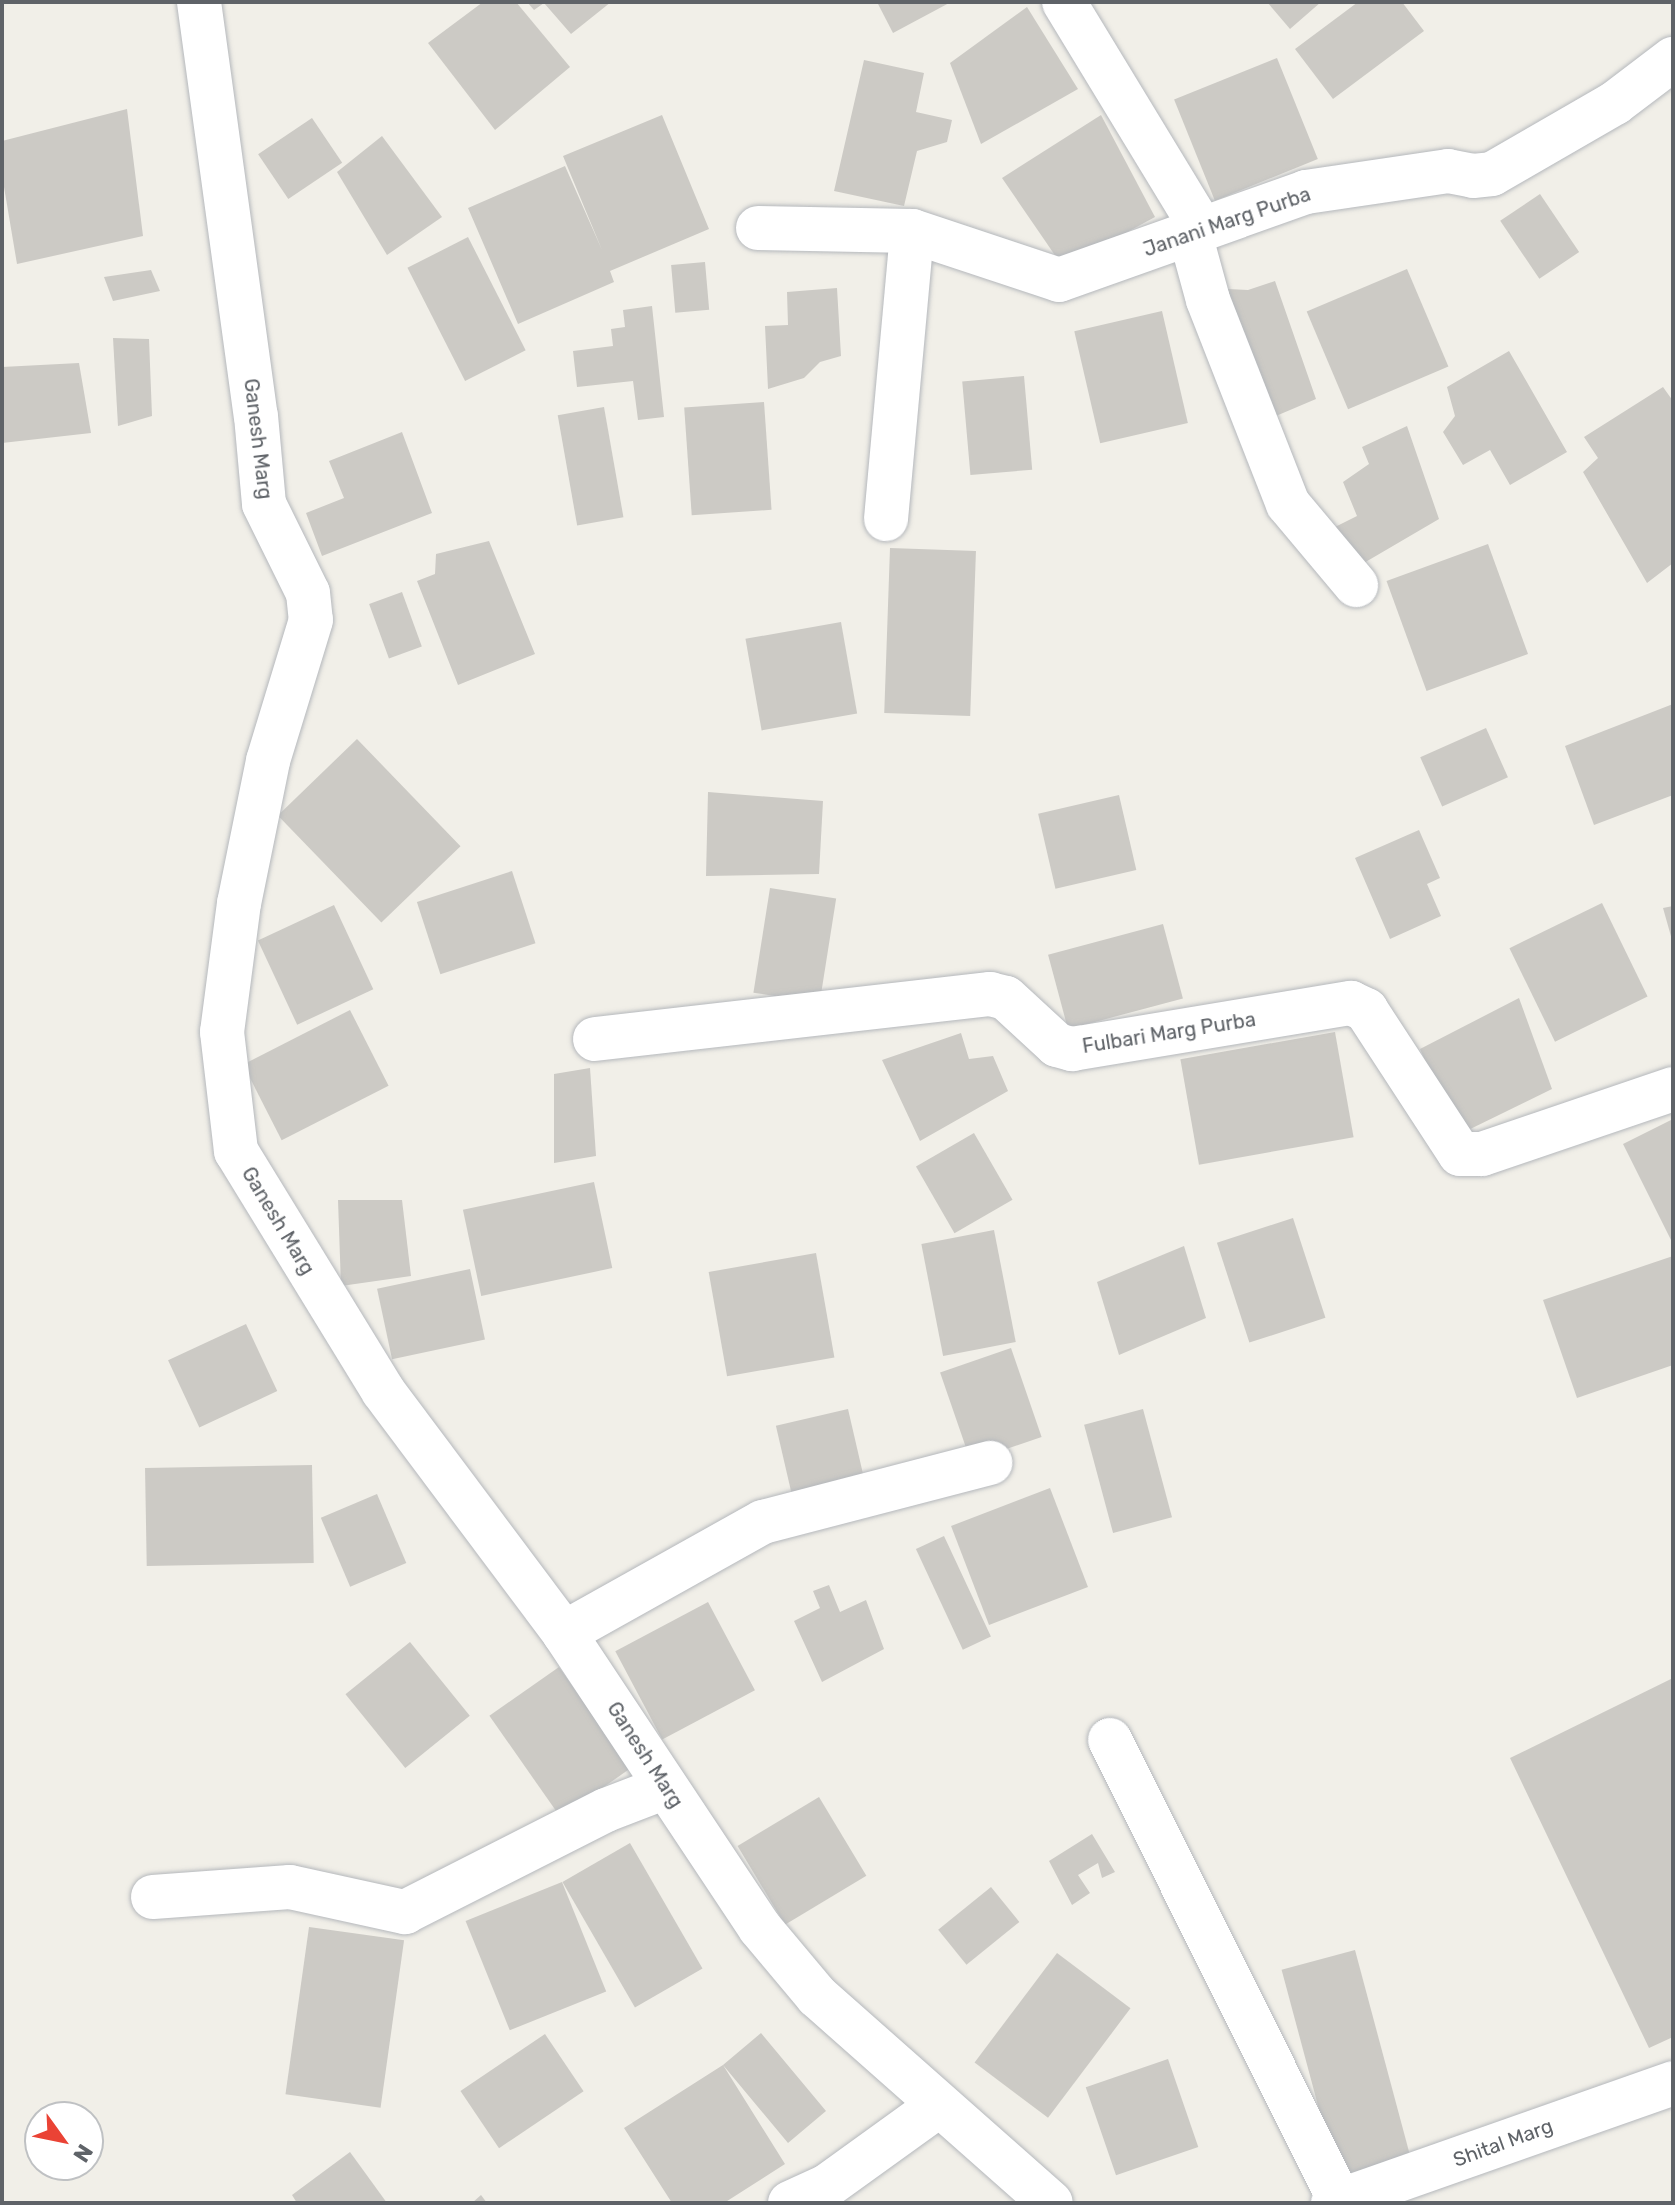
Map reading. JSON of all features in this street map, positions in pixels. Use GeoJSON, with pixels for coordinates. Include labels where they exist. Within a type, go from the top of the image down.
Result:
{"type":"FeatureCollection","features":[{"type":"Feature","properties":{"kind":"street","name":"Ganesh Marg"},"geometry":{"type":"LineString","coordinates":[[199,2],[256,416],[264,504],[308,593],[311,620],[268,761],[239,903],[222,1032],[236,1151],[383,1391],[564,1633],[760,1928],[817,1996],[1051,2203]]}},
{"type":"Feature","properties":{"kind":"street"},"geometry":{"type":"LineString","coordinates":[[1064,2],[1196,232],[1208,300],[1288,504],[1356,585]]}},
{"type":"Feature","properties":{"kind":"street","name":"Janani Marg Purba"},"geometry":{"type":"LineString","coordinates":[[758,228],[912,231],[1059,280],[1306,192],[1448,171],[1473,176],[1492,174],[1615,103],[1673,59]]}},
{"type":"Feature","properties":{"kind":"street"},"geometry":{"type":"LineString","coordinates":[[886,519],[912,231]]}},
{"type":"Feature","properties":{"kind":"street","name":"Fulbari Marg Purba"},"geometry":{"type":"LineString","coordinates":[[595,1039],[990,994],[1006,998],[1057,1045],[1072,1049],[1351,1003],[1366,1010],[1460,1154],[1482,1154],[1673,1089]]}},
{"type":"Feature","properties":{"kind":"street"},"geometry":{"type":"LineString","coordinates":[[564,1633],[763,1522],[990,1463]]}},
{"type":"Feature","properties":{"kind":"street"},"geometry":{"type":"LineString","coordinates":[[1110,1740],[1338,2203]]}},
{"type":"Feature","properties":{"kind":"street"},"geometry":{"type":"LineString","coordinates":[[153,1897],[290,1887],[405,1912],[606,1810],[666,1787]]}},
{"type":"Feature","properties":{"kind":"street","name":"Shital Marg"},"geometry":{"type":"LineString","coordinates":[[1338,2203],[1673,2083]]}},
{"type":"Feature","properties":{"kind":"street"},"geometry":{"type":"LineString","coordinates":[[790,2203],[827,2186],[938,2106]]}},
{"type":"Feature","properties":{"kind":"building"},"geometry":{"type":"Polygon","coordinates":[[[483,2],[516,2],[570,67],[495,130],[428,43],[483,2]]]}},
{"type":"Feature","properties":{"kind":"building"},"geometry":{"type":"Polygon","coordinates":[[[527,2],[611,2],[571,34],[544,3],[534,10],[527,2]]]}},
{"type":"Feature","properties":{"kind":"building"},"geometry":{"type":"Polygon","coordinates":[[[877,2],[951,2],[893,33],[877,2]]]}},
{"type":"Feature","properties":{"kind":"building"},"geometry":{"type":"Polygon","coordinates":[[[1267,2],[1321,2],[1290,29],[1267,2]]]}},
{"type":"Feature","properties":{"kind":"building"},"geometry":{"type":"Polygon","coordinates":[[[1358,2],[1402,2],[1424,31],[1333,99],[1295,49],[1358,2]]]}},
{"type":"Feature","properties":{"kind":"building"},"geometry":{"type":"Polygon","coordinates":[[[1027,7],[1078,89],[981,144],[950,63],[1027,7]]]}},
{"type":"Feature","properties":{"kind":"building"},"geometry":{"type":"Polygon","coordinates":[[[1277,58],[1318,159],[1215,201],[1174,100],[1277,58]]]}},
{"type":"Feature","properties":{"kind":"building"},"geometry":{"type":"Polygon","coordinates":[[[864,60],[924,73],[916,112],[952,120],[947,142],[917,151],[904,206],[834,191],[864,60]]]}},
{"type":"Feature","properties":{"kind":"building"},"geometry":{"type":"Polygon","coordinates":[[[127,109],[143,236],[17,264],[2,175],[2,141],[127,109]]]}},
{"type":"Feature","properties":{"kind":"building"},"geometry":{"type":"Polygon","coordinates":[[[662,115],[709,229],[610,271],[614,282],[518,324],[468,208],[565,166],[602,250],[563,156],[662,115]]]}},
{"type":"Feature","properties":{"kind":"building"},"geometry":{"type":"Polygon","coordinates":[[[1101,115],[1155,217],[1063,267],[1002,178],[1101,115]]]}},
{"type":"Feature","properties":{"kind":"building"},"geometry":{"type":"Polygon","coordinates":[[[312,118],[342,163],[288,199],[258,154],[312,118]]]}},
{"type":"Feature","properties":{"kind":"building"},"geometry":{"type":"Polygon","coordinates":[[[382,136],[442,217],[387,255],[337,172],[382,136]]]}},
{"type":"Feature","properties":{"kind":"building"},"geometry":{"type":"Polygon","coordinates":[[[1540,194],[1579,252],[1539,279],[1500,221],[1540,194]]]}},
{"type":"Feature","properties":{"kind":"building"},"geometry":{"type":"Polygon","coordinates":[[[468,237],[526,350],[465,381],[407,268],[468,237]]]}},
{"type":"Feature","properties":{"kind":"building"},"geometry":{"type":"Polygon","coordinates":[[[705,262],[709,310],[675,313],[671,265],[705,262]]]}},
{"type":"Feature","properties":{"kind":"building"},"geometry":{"type":"Polygon","coordinates":[[[1407,269],[1448,367],[1348,409],[1307,312],[1407,269]]]}},
{"type":"Feature","properties":{"kind":"building"},"geometry":{"type":"Polygon","coordinates":[[[151,270],[160,291],[113,301],[104,277],[151,270]]]}},
{"type":"Feature","properties":{"kind":"building"},"geometry":{"type":"Polygon","coordinates":[[[1275,281],[1316,399],[1264,421],[1208,288],[1248,290],[1275,281]]]}},
{"type":"Feature","properties":{"kind":"building"},"geometry":{"type":"Polygon","coordinates":[[[837,288],[841,356],[820,362],[804,378],[768,389],[765,326],[788,325],[787,292],[837,288]]]}},
{"type":"Feature","properties":{"kind":"building"},"geometry":{"type":"Polygon","coordinates":[[[652,306],[664,417],[638,420],[633,381],[577,387],[573,351],[613,346],[611,329],[625,327],[623,310],[652,306]]]}},
{"type":"Feature","properties":{"kind":"building"},"geometry":{"type":"Polygon","coordinates":[[[1162,311],[1188,423],[1100,443],[1074,331],[1162,311]]]}},
{"type":"Feature","properties":{"kind":"building"},"geometry":{"type":"Polygon","coordinates":[[[113,338],[149,339],[152,416],[118,426],[113,338]]]}},
{"type":"Feature","properties":{"kind":"building"},"geometry":{"type":"Polygon","coordinates":[[[1509,351],[1567,452],[1510,485],[1490,450],[1463,465],[1443,432],[1455,416],[1447,387],[1509,351]]]}},
{"type":"Feature","properties":{"kind":"building"},"geometry":{"type":"Polygon","coordinates":[[[79,363],[91,433],[2,443],[2,367],[79,363]]]}},
{"type":"Feature","properties":{"kind":"building"},"geometry":{"type":"Polygon","coordinates":[[[1024,376],[1032,470],[970,475],[962,381],[1024,376]]]}},
{"type":"Feature","properties":{"kind":"building"},"geometry":{"type":"Polygon","coordinates":[[[1663,387],[1673,401],[1673,563],[1647,583],[1583,472],[1598,458],[1584,437],[1663,387]]]}},
{"type":"Feature","properties":{"kind":"building"},"geometry":{"type":"Polygon","coordinates":[[[764,402],[772,510],[692,515],[684,408],[764,402]]]}},
{"type":"Feature","properties":{"kind":"building"},"geometry":{"type":"Polygon","coordinates":[[[604,407],[623,517],[577,525],[558,415],[604,407]]]}},
{"type":"Feature","properties":{"kind":"building"},"geometry":{"type":"Polygon","coordinates":[[[1407,426],[1439,519],[1357,567],[1331,529],[1357,516],[1343,482],[1369,464],[1362,447],[1407,426]]]}},
{"type":"Feature","properties":{"kind":"building"},"geometry":{"type":"Polygon","coordinates":[[[402,432],[432,513],[322,556],[306,513],[344,498],[329,461],[402,432]]]}},
{"type":"Feature","properties":{"kind":"building"},"geometry":{"type":"Polygon","coordinates":[[[489,541],[535,654],[458,685],[417,581],[435,574],[436,554],[489,541]]]}},
{"type":"Feature","properties":{"kind":"building"},"geometry":{"type":"Polygon","coordinates":[[[1488,544],[1528,654],[1427,691],[1387,581],[1488,544]]]}},
{"type":"Feature","properties":{"kind":"building"},"geometry":{"type":"Polygon","coordinates":[[[890,548],[976,551],[970,716],[884,713],[890,548]]]}},
{"type":"Feature","properties":{"kind":"building"},"geometry":{"type":"Polygon","coordinates":[[[402,592],[422,647],[389,658],[369,604],[402,592]]]}},
{"type":"Feature","properties":{"kind":"building"},"geometry":{"type":"Polygon","coordinates":[[[841,622],[857,714],[762,730],[745,639],[841,622]]]}},
{"type":"Feature","properties":{"kind":"building"},"geometry":{"type":"Polygon","coordinates":[[[1673,704],[1673,795],[1594,825],[1565,746],[1673,704]]]}},
{"type":"Feature","properties":{"kind":"building"},"geometry":{"type":"Polygon","coordinates":[[[1486,728],[1508,777],[1442,807],[1420,757],[1486,728]]]}},
{"type":"Feature","properties":{"kind":"building"},"geometry":{"type":"Polygon","coordinates":[[[357,739],[461,846],[381,923],[278,815],[357,739]]]}},
{"type":"Feature","properties":{"kind":"building"},"geometry":{"type":"Polygon","coordinates":[[[708,792],[823,801],[819,874],[706,876],[708,792]]]}},
{"type":"Feature","properties":{"kind":"building"},"geometry":{"type":"Polygon","coordinates":[[[1119,795],[1136,870],[1055,889],[1038,814],[1119,795]]]}},
{"type":"Feature","properties":{"kind":"building"},"geometry":{"type":"Polygon","coordinates":[[[1419,830],[1440,878],[1427,884],[1441,916],[1390,939],[1355,858],[1419,830]]]}},
{"type":"Feature","properties":{"kind":"building"},"geometry":{"type":"Polygon","coordinates":[[[512,871],[535,943],[440,974],[417,902],[512,871]]]}},
{"type":"Feature","properties":{"kind":"building"},"geometry":{"type":"Polygon","coordinates":[[[770,888],[836,898],[820,1003],[753,993],[770,888]]]}},
{"type":"Feature","properties":{"kind":"building"},"geometry":{"type":"Polygon","coordinates":[[[1602,903],[1648,996],[1555,1042],[1509,948],[1602,903]]]}},
{"type":"Feature","properties":{"kind":"building"},"geometry":{"type":"Polygon","coordinates":[[[334,905],[373,989],[297,1025],[258,940],[334,905]]]}},
{"type":"Feature","properties":{"kind":"building"},"geometry":{"type":"Polygon","coordinates":[[[1673,906],[1673,940],[1672,940],[1663,908],[1673,906]]]}},
{"type":"Feature","properties":{"kind":"building"},"geometry":{"type":"Polygon","coordinates":[[[1163,924],[1183,998],[1068,1029],[1048,955],[1163,924]]]}},
{"type":"Feature","properties":{"kind":"building"},"geometry":{"type":"Polygon","coordinates":[[[1519,998],[1552,1089],[1458,1135],[1420,1049],[1519,998]]]}},
{"type":"Feature","properties":{"kind":"building"},"geometry":{"type":"Polygon","coordinates":[[[350,1010],[389,1086],[282,1140],[243,1064],[350,1010]]]}},
{"type":"Feature","properties":{"kind":"building"},"geometry":{"type":"Polygon","coordinates":[[[1335,1032],[1354,1137],[1199,1165],[1180,1059],[1335,1032]]]}},
{"type":"Feature","properties":{"kind":"building"},"geometry":{"type":"Polygon","coordinates":[[[961,1033],[969,1059],[993,1056],[1008,1091],[920,1141],[882,1060],[961,1033]]]}},
{"type":"Feature","properties":{"kind":"building"},"geometry":{"type":"Polygon","coordinates":[[[590,1068],[596,1156],[554,1163],[554,1074],[590,1068]]]}},
{"type":"Feature","properties":{"kind":"building"},"geometry":{"type":"Polygon","coordinates":[[[1673,1119],[1673,1244],[1623,1144],[1673,1119]]]}},
{"type":"Feature","properties":{"kind":"building"},"geometry":{"type":"Polygon","coordinates":[[[974,1133],[1012,1200],[954,1233],[916,1166],[974,1133]]]}},
{"type":"Feature","properties":{"kind":"building"},"geometry":{"type":"Polygon","coordinates":[[[594,1182],[612,1268],[481,1296],[463,1210],[594,1182]]]}},
{"type":"Feature","properties":{"kind":"building"},"geometry":{"type":"Polygon","coordinates":[[[338,1200],[402,1200],[411,1276],[341,1286],[338,1200]]]}},
{"type":"Feature","properties":{"kind":"building"},"geometry":{"type":"Polygon","coordinates":[[[1293,1218],[1325,1318],[1249,1343],[1217,1243],[1293,1218]]]}},
{"type":"Feature","properties":{"kind":"building"},"geometry":{"type":"Polygon","coordinates":[[[994,1230],[1016,1342],[943,1356],[921,1244],[994,1230]]]}},
{"type":"Feature","properties":{"kind":"building"},"geometry":{"type":"Polygon","coordinates":[[[1184,1246],[1206,1318],[1119,1355],[1097,1282],[1184,1246]]]}},
{"type":"Feature","properties":{"kind":"building"},"geometry":{"type":"Polygon","coordinates":[[[816,1253],[834,1357],[727,1376],[709,1272],[816,1253]]]}},
{"type":"Feature","properties":{"kind":"building"},"geometry":{"type":"Polygon","coordinates":[[[1673,1256],[1673,1365],[1577,1398],[1543,1300],[1673,1256]]]}},
{"type":"Feature","properties":{"kind":"building"},"geometry":{"type":"Polygon","coordinates":[[[470,1269],[485,1339],[392,1359],[377,1289],[470,1269]]]}},
{"type":"Feature","properties":{"kind":"building"},"geometry":{"type":"Polygon","coordinates":[[[246,1324],[277,1391],[199,1427],[168,1360],[246,1324]]]}},
{"type":"Feature","properties":{"kind":"building"},"geometry":{"type":"Polygon","coordinates":[[[1011,1348],[1042,1437],[971,1461],[940,1372],[1011,1348]]]}},
{"type":"Feature","properties":{"kind":"building"},"geometry":{"type":"Polygon","coordinates":[[[848,1409],[867,1490],[795,1507],[776,1426],[848,1409]]]}},
{"type":"Feature","properties":{"kind":"building"},"geometry":{"type":"Polygon","coordinates":[[[1143,1409],[1172,1517],[1113,1533],[1084,1425],[1143,1409]]]}},
{"type":"Feature","properties":{"kind":"building"},"geometry":{"type":"Polygon","coordinates":[[[312,1465],[314,1563],[147,1566],[145,1468],[312,1465]]]}},
{"type":"Feature","properties":{"kind":"building"},"geometry":{"type":"Polygon","coordinates":[[[1050,1488],[1088,1587],[989,1625],[951,1526],[1050,1488]]]}},
{"type":"Feature","properties":{"kind":"building"},"geometry":{"type":"Polygon","coordinates":[[[377,1494],[406,1563],[350,1587],[321,1518],[377,1494]]]}},
{"type":"Feature","properties":{"kind":"building"},"geometry":{"type":"Polygon","coordinates":[[[944,1536],[991,1637],[963,1650],[916,1549],[944,1536]]]}},
{"type":"Feature","properties":{"kind":"building"},"geometry":{"type":"Polygon","coordinates":[[[829,1585],[840,1612],[866,1600],[884,1649],[822,1682],[794,1621],[820,1608],[813,1591],[829,1585]]]}},
{"type":"Feature","properties":{"kind":"building"},"geometry":{"type":"Polygon","coordinates":[[[708,1602],[755,1690],[662,1740],[615,1651],[708,1602]]]}},
{"type":"Feature","properties":{"kind":"building"},"geometry":{"type":"Polygon","coordinates":[[[410,1642],[470,1716],[405,1768],[345,1694],[410,1642]]]}},
{"type":"Feature","properties":{"kind":"building"},"geometry":{"type":"Polygon","coordinates":[[[559,1667],[630,1769],[560,1817],[489,1716],[559,1667]]]}},
{"type":"Feature","properties":{"kind":"building"},"geometry":{"type":"Polygon","coordinates":[[[1673,1678],[1673,2037],[1649,2048],[1510,1758],[1673,1678]]]}},
{"type":"Feature","properties":{"kind":"building"},"geometry":{"type":"Polygon","coordinates":[[[819,1797],[866,1876],[785,1925],[738,1846],[819,1797]]]}},
{"type":"Feature","properties":{"kind":"building"},"geometry":{"type":"Polygon","coordinates":[[[1092,1834],[1115,1872],[1102,1878],[1098,1863],[1078,1875],[1090,1893],[1072,1905],[1049,1861],[1092,1834]]]}},
{"type":"Feature","properties":{"kind":"building"},"geometry":{"type":"Polygon","coordinates":[[[630,1843],[703,1969],[635,2008],[562,1882],[630,1843]]]}},
{"type":"Feature","properties":{"kind":"building"},"geometry":{"type":"Polygon","coordinates":[[[562,1882],[606,1991],[510,2030],[466,1921],[562,1882]]]}},
{"type":"Feature","properties":{"kind":"building"},"geometry":{"type":"Polygon","coordinates":[[[991,1887],[1019,1922],[966,1965],[938,1930],[991,1887]]]}},
{"type":"Feature","properties":{"kind":"building"},"geometry":{"type":"Polygon","coordinates":[[[309,1927],[404,1940],[381,2108],[285,2094],[309,1927]]]}},
{"type":"Feature","properties":{"kind":"building"},"geometry":{"type":"Polygon","coordinates":[[[1355,1950],[1410,2157],[1337,2176],[1282,1970],[1355,1950]]]}},
{"type":"Feature","properties":{"kind":"building"},"geometry":{"type":"Polygon","coordinates":[[[1057,1953],[1130,2008],[1048,2118],[975,2062],[1057,1953]]]}},
{"type":"Feature","properties":{"kind":"building"},"geometry":{"type":"Polygon","coordinates":[[[761,2033],[826,2111],[788,2143],[723,2065],[761,2033]]]}},
{"type":"Feature","properties":{"kind":"building"},"geometry":{"type":"Polygon","coordinates":[[[545,2034],[584,2091],[499,2148],[460,2091],[545,2034]]]}},
{"type":"Feature","properties":{"kind":"building"},"geometry":{"type":"Polygon","coordinates":[[[1168,2059],[1198,2147],[1116,2175],[1086,2087],[1168,2059]]]}},
{"type":"Feature","properties":{"kind":"building"},"geometry":{"type":"Polygon","coordinates":[[[723,2065],[785,2164],[724,2203],[672,2203],[624,2128],[723,2065]]]}},
{"type":"Feature","properties":{"kind":"building"},"geometry":{"type":"Polygon","coordinates":[[[350,2152],[387,2203],[297,2203],[292,2195],[350,2152]]]}},
{"type":"Feature","properties":{"kind":"building"},"geometry":{"type":"Polygon","coordinates":[[[481,2195],[487,2203],[472,2203],[481,2195]]]}}]}
